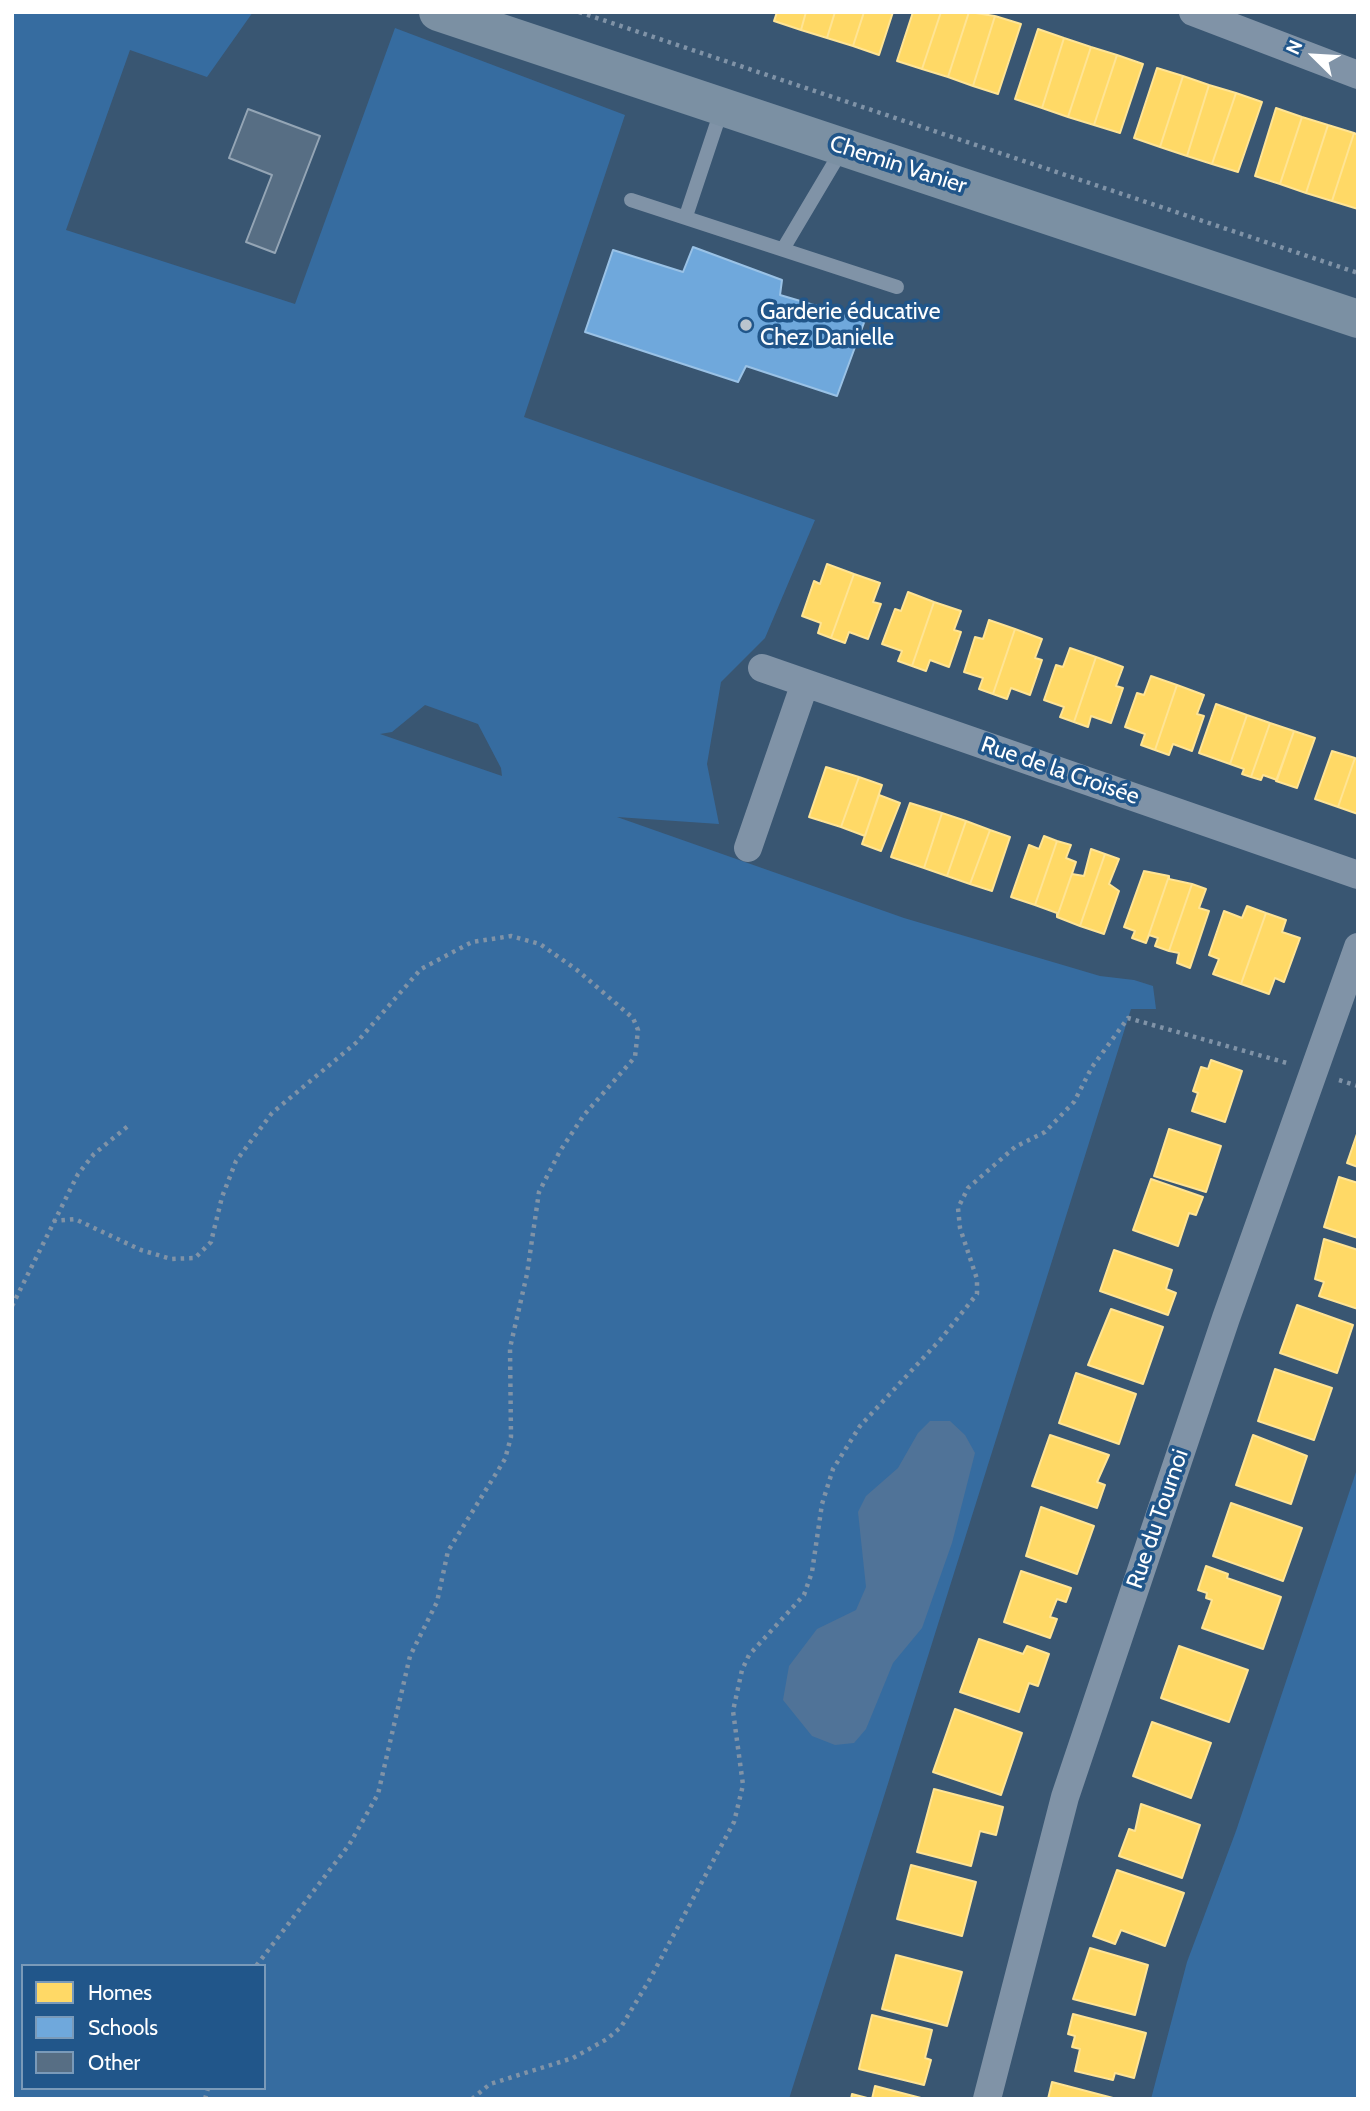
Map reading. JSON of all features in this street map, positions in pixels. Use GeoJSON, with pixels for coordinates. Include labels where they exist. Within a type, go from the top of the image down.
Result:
{"type":"FeatureCollection","features":[{"type":"Feature","properties":{"kind":"main road","name":"Chemin Vanier"},"geometry":{"type":"LineString","coordinates":[[438,12],[1358,318]]}},
{"type":"Feature","properties":{"kind":"street"},"geometry":{"type":"LineString","coordinates":[[1193,12],[1358,75]]}},
{"type":"Feature","properties":{"kind":"street","name":"Rue de la Croisée"},"geometry":{"type":"LineString","coordinates":[[762,668],[1358,875]]}},
{"type":"Feature","properties":{"kind":"street"},"geometry":{"type":"LineString","coordinates":[[748,848],[805,683]]}},
{"type":"Feature","properties":{"kind":"street","name":"Rue du Tournoi"},"geometry":{"type":"LineString","coordinates":[[987,2099],[1065,1797],[1226,1318],[1358,947]]}},
{"type":"Feature","properties":{"kind":"lane"},"geometry":{"type":"LineString","coordinates":[[686,216],[722,107]]}},
{"type":"Feature","properties":{"kind":"lane"},"geometry":{"type":"LineString","coordinates":[[783,249],[843,147]]}},
{"type":"Feature","properties":{"kind":"lane"},"geometry":{"type":"LineString","coordinates":[[631,200],[898,287]]}},
{"type":"Feature","properties":{"kind":"path"},"geometry":{"type":"LineString","coordinates":[[579,12],[1358,273]]}},
{"type":"Feature","properties":{"kind":"path"},"geometry":{"type":"LineString","coordinates":[[53,1221],[75,1219],[141,1250],[171,1259],[195,1258],[211,1241],[222,1197],[236,1161],[272,1113],[357,1042],[421,969],[472,942],[511,936],[540,944],[577,970],[632,1018],[638,1030],[635,1057],[579,1123],[539,1192],[527,1274],[517,1307],[510,1348],[511,1437],[505,1460],[448,1550],[437,1601],[410,1656],[404,1676],[378,1794],[349,1845],[258,1964]]}},
{"type":"Feature","properties":{"kind":"path"},"geometry":{"type":"LineString","coordinates":[[472,2099],[490,2084],[573,2058],[607,2039],[621,2027],[650,1979],[734,1822],[743,1785],[733,1711],[742,1670],[749,1655],[804,1595],[812,1572],[822,1504],[833,1469],[860,1426],[940,1340],[977,1294],[977,1279],[960,1227],[958,1208],[968,1188],[1015,1147],[1045,1132],[1074,1102],[1092,1067],[1128,1018],[1313,1071]]}},
{"type":"Feature","properties":{"kind":"path"},"geometry":{"type":"LineString","coordinates":[[12,1306],[68,1190],[94,1154],[128,1126]]}},
{"type":"Feature","properties":{"kind":"shaded area"},"geometry":{"type":"Polygon","coordinates":[[[12,12],[253,12],[207,77],[130,50],[66,230],[295,304],[395,28],[625,115],[524,417],[815,520],[765,638],[721,682],[707,764],[719,824],[617,817],[904,918],[1100,976],[1134,980],[1153,986],[1156,1009],[1131,1009],[789,2099],[12,2099],[12,12]],[[425,705],[392,732],[380,734],[502,776],[501,768],[478,724],[425,705]]]}},
{"type":"Feature","properties":{"kind":"shaded area"},"geometry":{"type":"Polygon","coordinates":[[[930,1421],[950,1421],[965,1435],[975,1453],[952,1543],[922,1628],[893,1663],[866,1729],[854,1743],[835,1745],[812,1736],[783,1700],[789,1666],[817,1629],[856,1610],[866,1587],[858,1512],[866,1496],[898,1468],[918,1433],[930,1421]]]}},
{"type":"Feature","properties":{"kind":"shaded area"},"geometry":{"type":"Polygon","coordinates":[[[1358,1466],[1358,2099],[1151,2099],[1187,1962],[1236,1831],[1358,1466]]]}},
{"type":"Feature","properties":{"kind":"building: Homes"},"geometry":{"type":"Polygon","coordinates":[[[777,12],[806,12],[801,30],[774,21],[777,12]]]}},
{"type":"Feature","properties":{"kind":"building: Homes"},"geometry":{"type":"Polygon","coordinates":[[[806,12],[835,12],[827,38],[801,30],[806,12]]]}},
{"type":"Feature","properties":{"kind":"building: Homes"},"geometry":{"type":"Polygon","coordinates":[[[835,12],[864,12],[853,46],[827,38],[835,12]]]}},
{"type":"Feature","properties":{"kind":"building: Homes"},"geometry":{"type":"Polygon","coordinates":[[[864,12],[893,12],[879,55],[853,46],[864,12]]]}},
{"type":"Feature","properties":{"kind":"building: Homes"},"geometry":{"type":"Polygon","coordinates":[[[913,12],[941,12],[922,69],[897,61],[913,12]]]}},
{"type":"Feature","properties":{"kind":"building: Homes"},"geometry":{"type":"Polygon","coordinates":[[[941,12],[969,12],[948,77],[922,69],[941,12]]]}},
{"type":"Feature","properties":{"kind":"building: Homes"},"geometry":{"type":"Polygon","coordinates":[[[969,12],[995,16],[973,86],[948,77],[969,12]]]}},
{"type":"Feature","properties":{"kind":"building: Homes"},"geometry":{"type":"Polygon","coordinates":[[[995,16],[1021,24],[998,94],[973,86],[995,16]]]}},
{"type":"Feature","properties":{"kind":"building: Homes"},"geometry":{"type":"Polygon","coordinates":[[[1038,29],[1064,38],[1042,108],[1015,99],[1038,29]]]}},
{"type":"Feature","properties":{"kind":"building: Homes"},"geometry":{"type":"Polygon","coordinates":[[[1064,38],[1091,47],[1068,117],[1042,108],[1064,38]]]}},
{"type":"Feature","properties":{"kind":"building: Homes"},"geometry":{"type":"Polygon","coordinates":[[[1091,47],[1117,55],[1094,125],[1068,117],[1091,47]]]}},
{"type":"Feature","properties":{"kind":"building: Homes"},"geometry":{"type":"Polygon","coordinates":[[[1117,55],[1143,64],[1120,133],[1094,125],[1117,55]]]}},
{"type":"Feature","properties":{"kind":"building: Homes"},"geometry":{"type":"Polygon","coordinates":[[[1157,68],[1183,76],[1160,147],[1134,138],[1157,68]]]}},
{"type":"Feature","properties":{"kind":"building: Homes"},"geometry":{"type":"Polygon","coordinates":[[[1183,76],[1209,85],[1187,156],[1160,147],[1183,76]]]}},
{"type":"Feature","properties":{"kind":"building: Homes"},"geometry":{"type":"Polygon","coordinates":[[[1209,85],[1236,93],[1212,164],[1187,156],[1209,85]]]}},
{"type":"Feature","properties":{"kind":"building: Homes"},"geometry":{"type":"Polygon","coordinates":[[[1236,93],[1262,102],[1238,172],[1212,164],[1236,93]]]}},
{"type":"Feature","properties":{"kind":"building: Homes"},"geometry":{"type":"Polygon","coordinates":[[[1276,108],[1302,117],[1280,184],[1255,176],[1276,108]]]}},
{"type":"Feature","properties":{"kind":"building: Homes"},"geometry":{"type":"Polygon","coordinates":[[[1302,117],[1328,125],[1306,193],[1280,184],[1302,117]]]}},
{"type":"Feature","properties":{"kind":"building: Homes"},"geometry":{"type":"Polygon","coordinates":[[[1328,125],[1354,133],[1332,201],[1306,193],[1328,125]]]}},
{"type":"Feature","properties":{"kind":"building: Homes"},"geometry":{"type":"Polygon","coordinates":[[[1354,133],[1358,135],[1358,209],[1332,201],[1354,133]]]}},
{"type":"Feature","properties":{"kind":"building: Homes"},"geometry":{"type":"Polygon","coordinates":[[[827,564],[854,574],[831,638],[818,633],[821,623],[802,616],[814,581],[820,584],[827,564]]]}},
{"type":"Feature","properties":{"kind":"building: Homes"},"geometry":{"type":"Polygon","coordinates":[[[854,574],[880,583],[873,602],[881,604],[868,639],[849,632],[845,643],[831,638],[854,574]]]}},
{"type":"Feature","properties":{"kind":"building: Homes"},"geometry":{"type":"Polygon","coordinates":[[[908,592],[934,602],[912,666],[898,661],[902,651],[882,644],[895,609],[901,611],[908,592]]]}},
{"type":"Feature","properties":{"kind":"building: Homes"},"geometry":{"type":"Polygon","coordinates":[[[934,602],[961,611],[954,630],[961,632],[949,667],[930,660],[926,671],[912,666],[934,602]]]}},
{"type":"Feature","properties":{"kind":"building: Homes"},"geometry":{"type":"Polygon","coordinates":[[[989,620],[1015,629],[993,694],[979,689],[983,678],[964,672],[975,637],[983,639],[989,620]]]}},
{"type":"Feature","properties":{"kind":"building: Homes"},"geometry":{"type":"Polygon","coordinates":[[[1015,629],[1042,639],[1035,658],[1042,660],[1030,695],[1011,688],[1007,699],[993,694],[1015,629]]]}},
{"type":"Feature","properties":{"kind":"building: Homes"},"geometry":{"type":"Polygon","coordinates":[[[1070,648],[1096,657],[1074,722],[1060,717],[1064,707],[1044,700],[1056,665],[1063,667],[1070,648]]]}},
{"type":"Feature","properties":{"kind":"building: Homes"},"geometry":{"type":"Polygon","coordinates":[[[1096,657],[1123,667],[1116,686],[1123,688],[1111,723],[1091,716],[1088,727],[1074,722],[1096,657]]]}},
{"type":"Feature","properties":{"kind":"building: Homes"},"geometry":{"type":"Polygon","coordinates":[[[1151,676],[1177,685],[1155,750],[1141,745],[1145,734],[1125,727],[1137,693],[1144,695],[1151,676]]]}},
{"type":"Feature","properties":{"kind":"building: Homes"},"geometry":{"type":"Polygon","coordinates":[[[1177,685],[1204,695],[1197,714],[1204,716],[1192,751],[1173,744],[1169,755],[1155,750],[1177,685]]]}},
{"type":"Feature","properties":{"kind":"building: Homes"},"geometry":{"type":"Polygon","coordinates":[[[1216,704],[1247,715],[1230,764],[1199,753],[1216,704]]]}},
{"type":"Feature","properties":{"kind":"building: Homes"},"geometry":{"type":"Polygon","coordinates":[[[1247,715],[1270,723],[1251,777],[1242,774],[1244,769],[1230,764],[1247,715]]]}},
{"type":"Feature","properties":{"kind":"building: Homes"},"geometry":{"type":"Polygon","coordinates":[[[1270,723],[1294,731],[1277,780],[1263,775],[1261,780],[1251,777],[1270,723]]]}},
{"type":"Feature","properties":{"kind":"building: Homes"},"geometry":{"type":"Polygon","coordinates":[[[1294,731],[1315,738],[1297,788],[1276,781],[1294,731]]]}},
{"type":"Feature","properties":{"kind":"building: Homes"},"geometry":{"type":"Polygon","coordinates":[[[1332,751],[1355,758],[1338,807],[1315,799],[1332,751]]]}},
{"type":"Feature","properties":{"kind":"building: Homes"},"geometry":{"type":"Polygon","coordinates":[[[1355,758],[1358,760],[1358,814],[1338,807],[1355,758]]]}},
{"type":"Feature","properties":{"kind":"building: Homes"},"geometry":{"type":"Polygon","coordinates":[[[826,767],[859,777],[841,827],[809,817],[826,767]]]}},
{"type":"Feature","properties":{"kind":"building: Homes"},"geometry":{"type":"Polygon","coordinates":[[[859,777],[882,785],[865,836],[841,827],[859,777]]]}},
{"type":"Feature","properties":{"kind":"building: Homes"},"geometry":{"type":"Polygon","coordinates":[[[879,795],[900,803],[881,851],[862,844],[879,795]]]}},
{"type":"Feature","properties":{"kind":"building: Homes"},"geometry":{"type":"Polygon","coordinates":[[[910,803],[942,813],[924,868],[891,857],[910,803]]]}},
{"type":"Feature","properties":{"kind":"building: Homes"},"geometry":{"type":"Polygon","coordinates":[[[942,813],[966,821],[947,876],[924,868],[942,813]]]}},
{"type":"Feature","properties":{"kind":"building: Homes"},"geometry":{"type":"Polygon","coordinates":[[[966,821],[990,830],[970,884],[947,876],[966,821]]]}},
{"type":"Feature","properties":{"kind":"building: Homes"},"geometry":{"type":"Polygon","coordinates":[[[990,830],[1010,837],[992,891],[970,884],[990,830]]]}},
{"type":"Feature","properties":{"kind":"building: Homes"},"geometry":{"type":"Polygon","coordinates":[[[1044,836],[1057,841],[1035,905],[1011,897],[1029,845],[1039,849],[1044,836]]]}},
{"type":"Feature","properties":{"kind":"building: Homes"},"geometry":{"type":"Polygon","coordinates":[[[1057,841],[1071,845],[1066,858],[1076,862],[1057,917],[1057,913],[1035,905],[1057,841]]]}},
{"type":"Feature","properties":{"kind":"building: Homes"},"geometry":{"type":"Polygon","coordinates":[[[1091,849],[1105,854],[1080,926],[1057,917],[1076,862],[1072,874],[1084,876],[1091,849]]]}},
{"type":"Feature","properties":{"kind":"building: Homes"},"geometry":{"type":"Polygon","coordinates":[[[1105,854],[1119,859],[1109,884],[1119,891],[1104,934],[1080,926],[1105,854]]]}},
{"type":"Feature","properties":{"kind":"building: Homes"},"geometry":{"type":"Polygon","coordinates":[[[1144,871],[1169,876],[1146,943],[1132,938],[1135,931],[1124,927],[1144,871]]]}},
{"type":"Feature","properties":{"kind":"building: Homes"},"geometry":{"type":"Polygon","coordinates":[[[1169,876],[1169,879],[1192,884],[1169,951],[1155,946],[1158,938],[1149,935],[1146,943],[1169,876]]]}},
{"type":"Feature","properties":{"kind":"building: Homes"},"geometry":{"type":"Polygon","coordinates":[[[1192,884],[1206,889],[1199,908],[1209,911],[1190,968],[1177,963],[1179,953],[1169,951],[1192,884]]]}},
{"type":"Feature","properties":{"kind":"building: Homes"},"geometry":{"type":"Polygon","coordinates":[[[1247,906],[1266,913],[1241,984],[1213,974],[1219,959],[1209,955],[1224,911],[1242,918],[1247,906]]]}},
{"type":"Feature","properties":{"kind":"building: Homes"},"geometry":{"type":"Polygon","coordinates":[[[1266,913],[1286,920],[1282,932],[1300,938],[1284,982],[1275,978],[1269,994],[1241,984],[1266,913]]]}},
{"type":"Feature","properties":{"kind":"building: Homes"},"geometry":{"type":"Polygon","coordinates":[[[1211,1060],[1242,1071],[1225,1122],[1192,1111],[1198,1093],[1193,1091],[1201,1067],[1208,1069],[1211,1060]]]}},
{"type":"Feature","properties":{"kind":"building: Homes"},"geometry":{"type":"Polygon","coordinates":[[[1169,1129],[1221,1146],[1206,1192],[1154,1176],[1169,1129]]]}},
{"type":"Feature","properties":{"kind":"building: Homes"},"geometry":{"type":"Polygon","coordinates":[[[1358,1131],[1358,1167],[1347,1163],[1358,1131]]]}},
{"type":"Feature","properties":{"kind":"building: Homes"},"geometry":{"type":"Polygon","coordinates":[[[1339,1177],[1358,1183],[1358,1238],[1324,1227],[1339,1177]]]}},
{"type":"Feature","properties":{"kind":"building: Homes"},"geometry":{"type":"Polygon","coordinates":[[[1151,1179],[1203,1197],[1196,1215],[1189,1213],[1178,1246],[1133,1230],[1151,1179]]]}},
{"type":"Feature","properties":{"kind":"building: Homes"},"geometry":{"type":"Polygon","coordinates":[[[1324,1239],[1358,1250],[1358,1309],[1319,1296],[1324,1282],[1315,1279],[1324,1239]]]}},
{"type":"Feature","properties":{"kind":"building: Homes"},"geometry":{"type":"Polygon","coordinates":[[[1114,1250],[1172,1270],[1166,1289],[1176,1293],[1168,1315],[1100,1291],[1114,1250]]]}},
{"type":"Feature","properties":{"kind":"building: Homes"},"geometry":{"type":"Polygon","coordinates":[[[1297,1305],[1353,1325],[1337,1373],[1280,1353],[1297,1305]]]}},
{"type":"Feature","properties":{"kind":"building: Homes"},"geometry":{"type":"Polygon","coordinates":[[[1111,1309],[1163,1327],[1143,1384],[1088,1365],[1111,1309]]]}},
{"type":"Feature","properties":{"kind":"building: Homes"},"geometry":{"type":"Polygon","coordinates":[[[1275,1369],[1332,1388],[1314,1440],[1258,1421],[1275,1369]]]}},
{"type":"Feature","properties":{"kind":"building: Homes"},"geometry":{"type":"Polygon","coordinates":[[[1076,1373],[1136,1394],[1119,1444],[1059,1423],[1076,1373]]]}},
{"type":"Feature","properties":{"kind":"building: Homes"},"geometry":{"type":"Polygon","coordinates":[[[1050,1435],[1109,1455],[1097,1482],[1105,1485],[1097,1508],[1032,1486],[1050,1435]]]}},
{"type":"Feature","properties":{"kind":"building: Homes"},"geometry":{"type":"Polygon","coordinates":[[[1253,1435],[1307,1456],[1291,1504],[1236,1485],[1253,1435]]]}},
{"type":"Feature","properties":{"kind":"building: Homes"},"geometry":{"type":"Polygon","coordinates":[[[1231,1503],[1302,1528],[1283,1581],[1213,1556],[1231,1503]]]}},
{"type":"Feature","properties":{"kind":"building: Homes"},"geometry":{"type":"Polygon","coordinates":[[[1041,1507],[1094,1526],[1077,1574],[1026,1556],[1041,1507]]]}},
{"type":"Feature","properties":{"kind":"building: Homes"},"geometry":{"type":"Polygon","coordinates":[[[1206,1566],[1228,1574],[1227,1578],[1281,1597],[1263,1649],[1202,1628],[1212,1600],[1206,1598],[1207,1593],[1198,1590],[1206,1566]]]}},
{"type":"Feature","properties":{"kind":"building: Homes"},"geometry":{"type":"Polygon","coordinates":[[[1021,1571],[1071,1588],[1066,1602],[1057,1599],[1050,1617],[1057,1619],[1050,1638],[1004,1622],[1021,1571]]]}},
{"type":"Feature","properties":{"kind":"building: Homes"},"geometry":{"type":"Polygon","coordinates":[[[979,1639],[1023,1654],[1027,1646],[1049,1654],[1038,1686],[1029,1683],[1019,1712],[960,1692],[979,1639]]]}},
{"type":"Feature","properties":{"kind":"building: Homes"},"geometry":{"type":"Polygon","coordinates":[[[1179,1646],[1248,1670],[1229,1722],[1161,1698],[1179,1646]]]}},
{"type":"Feature","properties":{"kind":"building: Homes"},"geometry":{"type":"Polygon","coordinates":[[[955,1709],[1022,1733],[1001,1795],[933,1772],[955,1709]]]}},
{"type":"Feature","properties":{"kind":"building: Homes"},"geometry":{"type":"Polygon","coordinates":[[[1152,1722],[1211,1743],[1191,1798],[1133,1776],[1152,1722]]]}},
{"type":"Feature","properties":{"kind":"building: Homes"},"geometry":{"type":"Polygon","coordinates":[[[934,1789],[1003,1807],[996,1835],[980,1831],[971,1866],[917,1852],[934,1789]]]}},
{"type":"Feature","properties":{"kind":"building: Homes"},"geometry":{"type":"Polygon","coordinates":[[[1141,1804],[1200,1825],[1182,1878],[1119,1856],[1129,1829],[1135,1831],[1141,1804]]]}},
{"type":"Feature","properties":{"kind":"building: Homes"},"geometry":{"type":"Polygon","coordinates":[[[911,1865],[976,1882],[962,1936],[897,1919],[911,1865]]]}},
{"type":"Feature","properties":{"kind":"building: Homes"},"geometry":{"type":"Polygon","coordinates":[[[1117,1870],[1184,1893],[1165,1946],[1121,1930],[1115,1944],[1093,1936],[1117,1870]]]}},
{"type":"Feature","properties":{"kind":"building: Homes"},"geometry":{"type":"Polygon","coordinates":[[[1090,1948],[1148,1965],[1135,2015],[1073,1999],[1090,1948]]]}},
{"type":"Feature","properties":{"kind":"building: Homes"},"geometry":{"type":"Polygon","coordinates":[[[896,1955],[962,1972],[947,2026],[882,2009],[896,1955]]]}},
{"type":"Feature","properties":{"kind":"building: Homes"},"geometry":{"type":"Polygon","coordinates":[[[1073,2014],[1146,2033],[1134,2078],[1115,2073],[1113,2080],[1075,2071],[1080,2049],[1072,2047],[1075,2036],[1068,2034],[1073,2014]]]}},
{"type":"Feature","properties":{"kind":"building: Homes"},"geometry":{"type":"Polygon","coordinates":[[[872,2015],[932,2030],[925,2058],[931,2060],[924,2085],[859,2069],[872,2015]]]}},
{"type":"Feature","properties":{"kind":"building: Homes"},"geometry":{"type":"Polygon","coordinates":[[[1052,2082],[1113,2098],[1113,2099],[1048,2099],[1052,2082]]]}},
{"type":"Feature","properties":{"kind":"building: Homes"},"geometry":{"type":"Polygon","coordinates":[[[875,2086],[921,2098],[921,2099],[872,2099],[875,2086]]]}},
{"type":"Feature","properties":{"kind":"building: Homes"},"geometry":{"type":"Polygon","coordinates":[[[852,2094],[871,2099],[851,2099],[852,2094]]]}},
{"type":"Feature","properties":{"kind":"building: Schools"},"geometry":{"type":"Polygon","coordinates":[[[693,247],[782,280],[780,295],[865,320],[837,396],[746,366],[738,382],[585,332],[613,250],[683,272],[693,247]]]}},
{"type":"Feature","properties":{"kind":"building: Other"},"geometry":{"type":"Polygon","coordinates":[[[248,109],[320,136],[275,253],[246,242],[272,175],[229,158],[248,109]]]}},
{"type":"Feature","properties":{"kind":"place","name":"Garderie éducative Chez Danielle"},"geometry":{"type":"Point","coordinates":[746,325]}}]}
